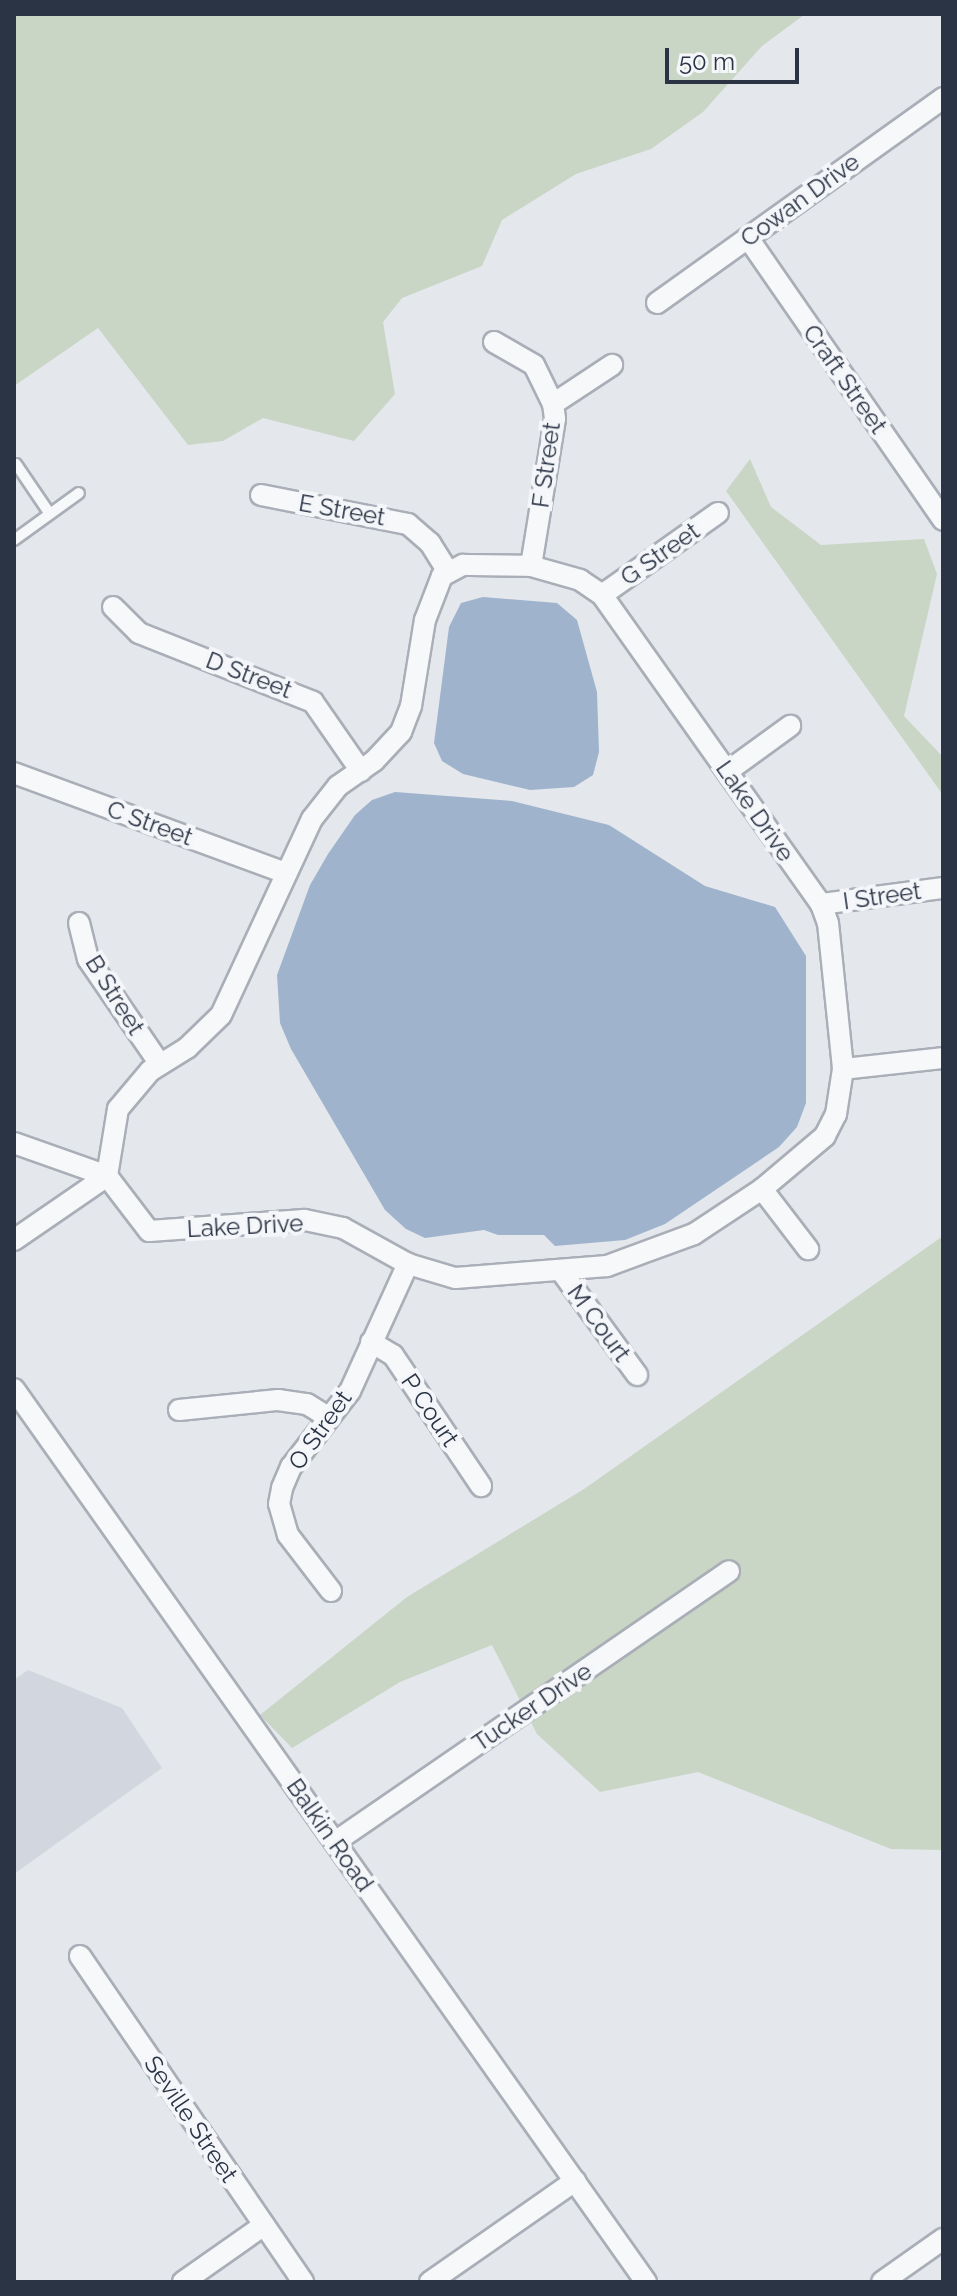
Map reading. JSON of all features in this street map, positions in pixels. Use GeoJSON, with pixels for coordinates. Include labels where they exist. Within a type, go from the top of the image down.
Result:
{"type":"FeatureCollection","features":[{"type":"Feature","properties":{"kind":"street","name":"Cowan Drive"},"geometry":{"type":"LineString","coordinates":[[657,303],[939,108]]}},
{"type":"Feature","properties":{"kind":"street","name":"Craft Street"},"geometry":{"type":"LineString","coordinates":[[748,238],[943,520]]}},
{"type":"Feature","properties":{"kind":"street","name":"F Street"},"geometry":{"type":"LineString","coordinates":[[494,342],[534,365],[553,404],[555,419],[531,566]]}},
{"type":"Feature","properties":{"kind":"street"},"geometry":{"type":"LineString","coordinates":[[553,404],[612,365]]}},
{"type":"Feature","properties":{"kind":"street","name":"E Street"},"geometry":{"type":"LineString","coordinates":[[261,495],[408,524],[430,543],[448,572]]}},
{"type":"Feature","properties":{"kind":"street","name":"G Street"},"geometry":{"type":"LineString","coordinates":[[602,595],[718,513]]}},
{"type":"Feature","properties":{"kind":"street","name":"Lake Drive"},"geometry":{"type":"LineString","coordinates":[[107,1176],[149,1231],[304,1220],[343,1228],[408,1264],[455,1278],[607,1266],[661,1250],[762,1189],[825,1136],[836,1114],[843,1069],[828,923],[821,904],[602,595],[565,573],[531,566],[463,565],[448,572]]}},
{"type":"Feature","properties":{"kind":"street"},"geometry":{"type":"LineString","coordinates":[[14,1240],[107,1176],[118,1109],[160,1064],[196,1040],[221,1015],[322,803],[385,752],[408,718],[425,620],[434,588],[448,572]]}},
{"type":"Feature","properties":{"kind":"street","name":"D Street"},"geometry":{"type":"LineString","coordinates":[[113,607],[139,633],[313,702],[361,771]]}},
{"type":"Feature","properties":{"kind":"street"},"geometry":{"type":"LineString","coordinates":[[728,771],[790,726]]}},
{"type":"Feature","properties":{"kind":"street","name":"C Street"},"geometry":{"type":"LineString","coordinates":[[14,773],[286,873]]}},
{"type":"Feature","properties":{"kind":"street","name":"I Street"},"geometry":{"type":"LineString","coordinates":[[821,904],[943,888]]}},
{"type":"Feature","properties":{"kind":"street","name":"B Street"},"geometry":{"type":"LineString","coordinates":[[79,923],[88,959],[160,1064]]}},
{"type":"Feature","properties":{"kind":"street"},"geometry":{"type":"LineString","coordinates":[[843,1069],[943,1058]]}},
{"type":"Feature","properties":{"kind":"street"},"geometry":{"type":"LineString","coordinates":[[14,1143],[107,1176]]}},
{"type":"Feature","properties":{"kind":"street"},"geometry":{"type":"LineString","coordinates":[[762,1189],[808,1249]]}},
{"type":"Feature","properties":{"kind":"street","name":"O Street"},"geometry":{"type":"LineString","coordinates":[[331,1591],[288,1535],[279,1504],[291,1467],[350,1391],[408,1264]]}},
{"type":"Feature","properties":{"kind":"street","name":"M Court"},"geometry":{"type":"LineString","coordinates":[[561,1271],[637,1375]]}},
{"type":"Feature","properties":{"kind":"street","name":"P Court"},"geometry":{"type":"LineString","coordinates":[[371,1342],[393,1355],[481,1486]]}},
{"type":"Feature","properties":{"kind":"street","name":"Balkin Road"},"geometry":{"type":"LineString","coordinates":[[14,1389],[646,2282]]}},
{"type":"Feature","properties":{"kind":"street"},"geometry":{"type":"LineString","coordinates":[[179,1410],[278,1400],[307,1404],[329,1418]]}},
{"type":"Feature","properties":{"kind":"street","name":"Tucker Drive"},"geometry":{"type":"LineString","coordinates":[[335,1842],[729,1571]]}},
{"type":"Feature","properties":{"kind":"street","name":"Seville Street"},"geometry":{"type":"LineString","coordinates":[[80,1956],[303,2282]]}},
{"type":"Feature","properties":{"kind":"street"},"geometry":{"type":"LineString","coordinates":[[430,2282],[575,2181]]}},
{"type":"Feature","properties":{"kind":"street"},"geometry":{"type":"LineString","coordinates":[[183,2282],[264,2225]]}},
{"type":"Feature","properties":{"kind":"street"},"geometry":{"type":"LineString","coordinates":[[882,2282],[943,2239]]}},
{"type":"Feature","properties":{"kind":"lane"},"geometry":{"type":"LineString","coordinates":[[16,464],[50,514]]}},
{"type":"Feature","properties":{"kind":"lane"},"geometry":{"type":"LineString","coordinates":[[14,540],[79,493]]}},
{"type":"Feature","properties":{"kind":"shaded area"},"geometry":{"type":"Polygon","coordinates":[[[28,1670],[122,1708],[162,1768],[14,1874],[14,1680],[28,1670]]]}},
{"type":"Feature","properties":{"kind":"green space"},"geometry":{"type":"Polygon","coordinates":[[[14,14],[836,14],[804,15],[762,46],[703,112],[651,149],[576,174],[502,220],[482,266],[402,298],[383,322],[395,394],[354,441],[263,418],[223,441],[188,445],[98,328],[14,386],[14,14]]]}},
{"type":"Feature","properties":{"kind":"green space"},"geometry":{"type":"Polygon","coordinates":[[[750,459],[771,507],[821,545],[924,539],[937,574],[904,716],[943,757],[943,795],[726,491],[750,459]]]}},
{"type":"Feature","properties":{"kind":"green space"},"geometry":{"type":"Polygon","coordinates":[[[943,1236],[943,1850],[891,1849],[698,1772],[600,1792],[537,1734],[492,1645],[400,1682],[292,1748],[260,1715],[407,1597],[584,1489],[943,1236]]]}},
{"type":"Feature","properties":{"kind":"water"},"geometry":{"type":"Polygon","coordinates":[[[483,597],[557,603],[577,620],[597,692],[599,752],[593,775],[574,787],[530,790],[463,774],[442,761],[434,743],[449,627],[461,603],[483,597]]]}},
{"type":"Feature","properties":{"kind":"water"},"geometry":{"type":"Polygon","coordinates":[[[395,792],[512,801],[609,825],[705,886],[775,907],[806,956],[806,1103],[797,1127],[779,1147],[665,1224],[625,1240],[555,1246],[544,1235],[498,1235],[484,1230],[425,1238],[406,1229],[385,1210],[291,1049],[280,1023],[277,975],[310,885],[328,854],[355,815],[372,800],[395,792]]]}}]}
